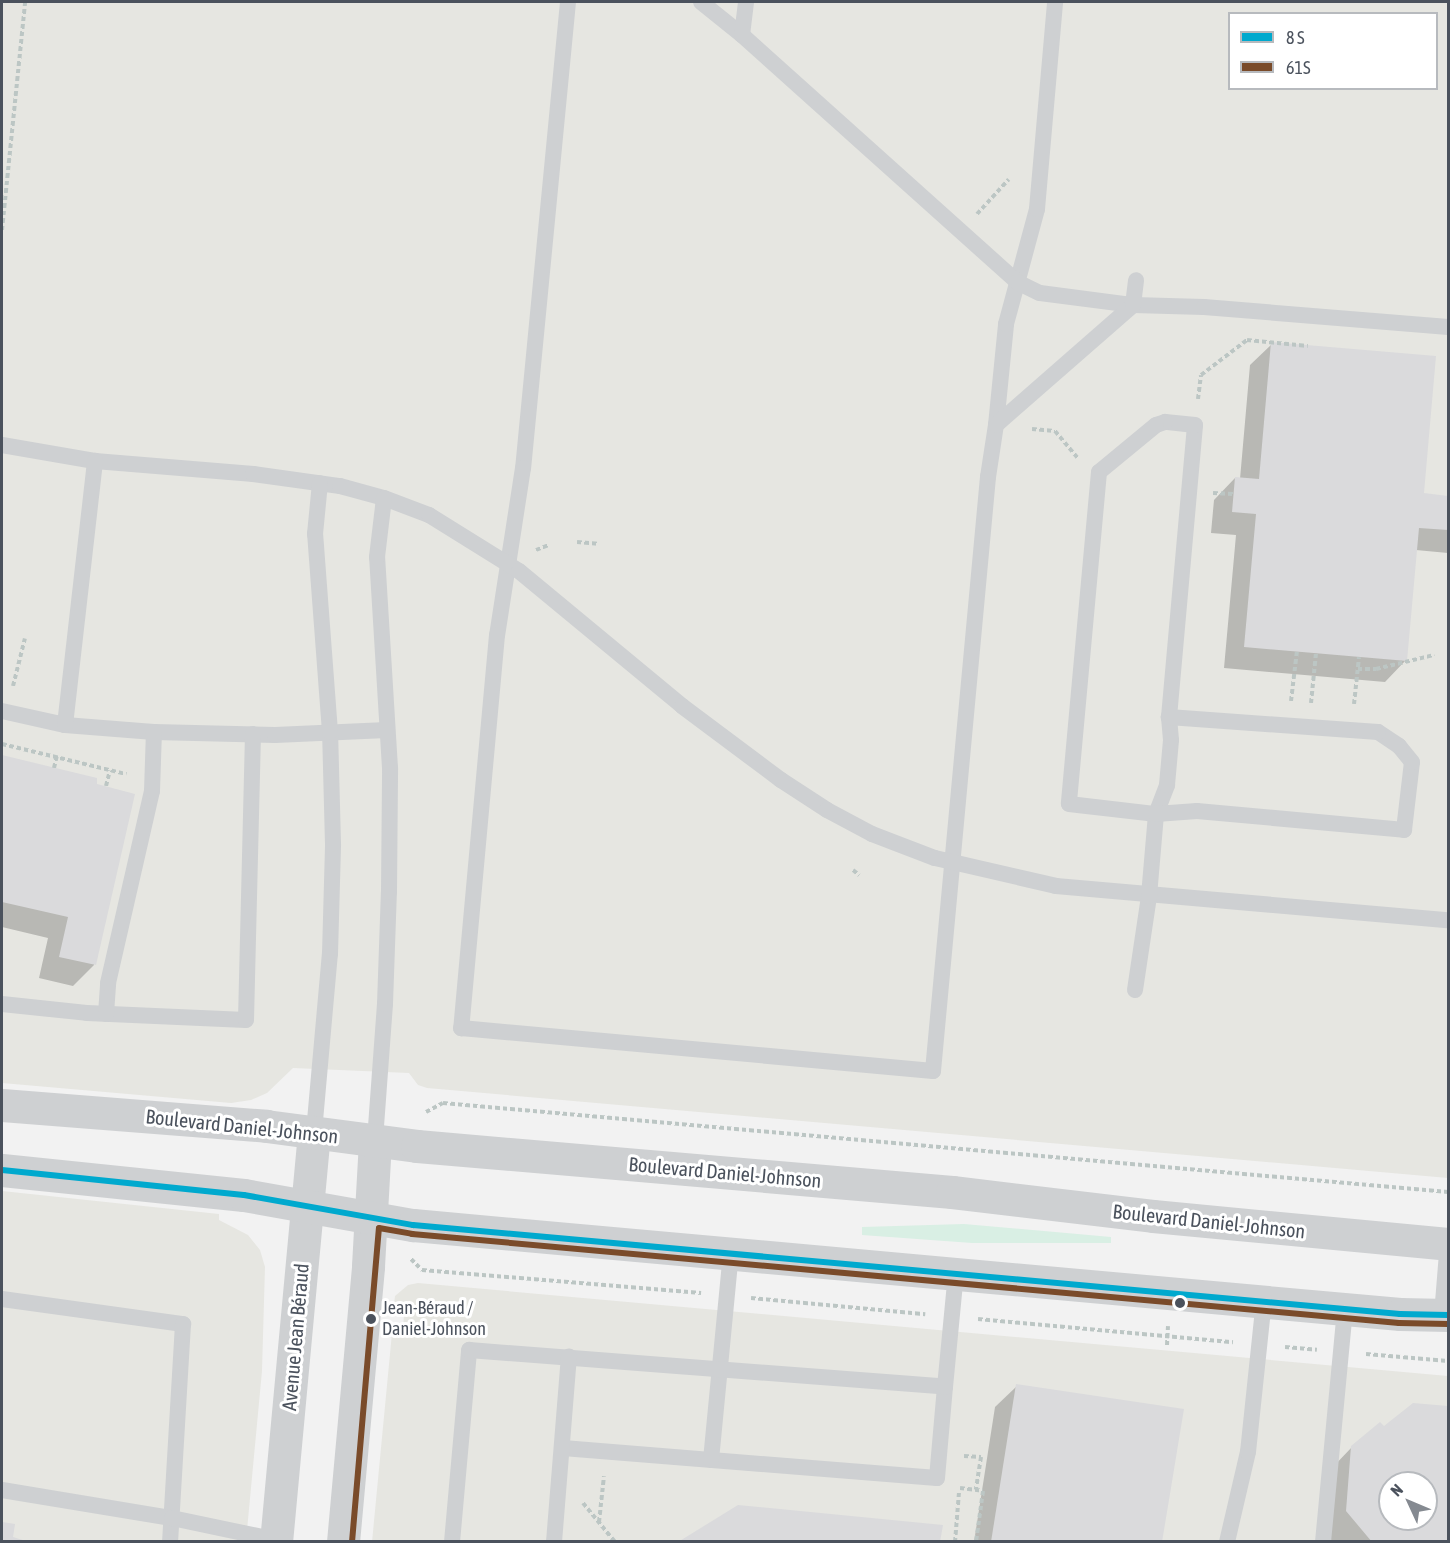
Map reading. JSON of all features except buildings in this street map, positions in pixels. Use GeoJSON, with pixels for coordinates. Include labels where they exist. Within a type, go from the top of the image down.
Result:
{"type":"FeatureCollection","features":[{"type":"Feature","properties":{"kind":"street","name":"Boulevard Daniel-Johnson"},"geometry":{"type":"LineString","coordinates":[[2,1105],[952,1192],[1153,1216],[1448,1242]]}},
{"type":"Feature","properties":{"kind":"street","name":"Avenue Jean Béraud"},"geometry":{"type":"LineString","coordinates":[[276,1541],[314,1132]]}},
{"type":"Feature","properties":{"kind":"street"},"geometry":{"type":"LineString","coordinates":[[343,1542],[375,1140]]}},
{"type":"Feature","properties":{"kind":"street"},"geometry":{"type":"LineString","coordinates":[[2,1170],[244,1195],[412,1225],[1446,1317]]}},
{"type":"Feature","properties":{"kind":"lane"},"geometry":{"type":"LineString","coordinates":[[568,2],[524,468],[518,518],[507,562],[497,635],[461,1028],[933,1071],[988,477],[996,425],[1006,324],[1037,209],[1055,2]]}},
{"type":"Feature","properties":{"kind":"lane"},"geometry":{"type":"LineString","coordinates":[[700,2],[742,35],[1017,282],[1054,297],[1133,305],[1204,306],[1449,327]]}},
{"type":"Feature","properties":{"kind":"lane"},"geometry":{"type":"LineString","coordinates":[[742,35],[746,2]]}},
{"type":"Feature","properties":{"kind":"lane"},"geometry":{"type":"LineString","coordinates":[[996,425],[1133,305],[1136,280]]}},
{"type":"Feature","properties":{"kind":"lane"},"geometry":{"type":"LineString","coordinates":[[1136,990],[1149,896],[1156,814],[1167,785],[1172,740],[1169,717],[1195,425],[1165,422],[1141,436],[1099,472],[1069,804],[1156,814],[1197,811],[1404,830],[1412,762],[1399,746],[1378,732],[1169,717]]}},
{"type":"Feature","properties":{"kind":"lane"},"geometry":{"type":"LineString","coordinates":[[2,445],[95,461],[253,474],[320,483],[384,498],[429,515],[507,562],[682,706],[781,780],[872,834],[952,862],[1056,886],[1149,896],[1449,920]]}},
{"type":"Feature","properties":{"kind":"lane"},"geometry":{"type":"LineString","coordinates":[[66,725],[95,461]]}},
{"type":"Feature","properties":{"kind":"lane"},"geometry":{"type":"LineString","coordinates":[[314,1132],[331,943],[333,844],[330,732],[315,534],[320,483]]}},
{"type":"Feature","properties":{"kind":"lane"},"geometry":{"type":"LineString","coordinates":[[375,1140],[385,1004],[389,892],[390,768],[377,557],[384,498]]}},
{"type":"Feature","properties":{"kind":"lane"},"geometry":{"type":"LineString","coordinates":[[2,711],[66,725],[154,732],[254,734],[387,730]]}},
{"type":"Feature","properties":{"kind":"lane"},"geometry":{"type":"LineString","coordinates":[[106,1014],[108,983],[152,791],[154,732]]}},
{"type":"Feature","properties":{"kind":"lane"},"geometry":{"type":"LineString","coordinates":[[2,1004],[106,1014],[246,1020],[254,734]]}},
{"type":"Feature","properties":{"kind":"lane"},"geometry":{"type":"LineString","coordinates":[[1446,1317],[1448,1242]]}},
{"type":"Feature","properties":{"kind":"lane"},"geometry":{"type":"LineString","coordinates":[[711,1460],[731,1252]]}},
{"type":"Feature","properties":{"kind":"lane"},"geometry":{"type":"LineString","coordinates":[[562,1448],[937,1478],[956,1273]]}},
{"type":"Feature","properties":{"kind":"lane"},"geometry":{"type":"LineString","coordinates":[[2,1299],[183,1324],[170,1542]]}},
{"type":"Feature","properties":{"kind":"lane"},"geometry":{"type":"LineString","coordinates":[[1227,1542],[1248,1452],[1264,1301]]}},
{"type":"Feature","properties":{"kind":"lane"},"geometry":{"type":"LineString","coordinates":[[1323,1542],[1344,1309]]}},
{"type":"Feature","properties":{"kind":"lane"},"geometry":{"type":"LineString","coordinates":[[453,1542],[469,1350],[945,1387]]}},
{"type":"Feature","properties":{"kind":"lane"},"geometry":{"type":"LineString","coordinates":[[554,1542],[569,1357]]}},
{"type":"Feature","properties":{"kind":"lane"},"geometry":{"type":"LineString","coordinates":[[2,1490],[172,1518],[276,1541]]}},
{"type":"Feature","properties":{"kind":"path"},"geometry":{"type":"LineString","coordinates":[[2,230],[25,2]]}},
{"type":"Feature","properties":{"kind":"path"},"geometry":{"type":"LineString","coordinates":[[980,210],[1009,180]]}},
{"type":"Feature","properties":{"kind":"path"},"geometry":{"type":"LineString","coordinates":[[1201,375],[1247,340],[1308,346]]}},
{"type":"Feature","properties":{"kind":"path"},"geometry":{"type":"LineString","coordinates":[[1055,431],[1079,458]]}},
{"type":"Feature","properties":{"kind":"path"},"geometry":{"type":"LineString","coordinates":[[577,542],[598,544]]}},
{"type":"Feature","properties":{"kind":"path"},"geometry":{"type":"LineString","coordinates":[[1293,677],[1296,651]]}},
{"type":"Feature","properties":{"kind":"path"},"geometry":{"type":"LineString","coordinates":[[1313,678],[1316,653]]}},
{"type":"Feature","properties":{"kind":"path"},"geometry":{"type":"LineString","coordinates":[[1358,669],[1376,669],[1434,655]]}},
{"type":"Feature","properties":{"kind":"path"},"geometry":{"type":"LineString","coordinates":[[1353,714],[1359,657]]}},
{"type":"Feature","properties":{"kind":"path"},"geometry":{"type":"LineString","coordinates":[[2,744],[131,775]]}},
{"type":"Feature","properties":{"kind":"path"},"geometry":{"type":"LineString","coordinates":[[54,768],[57,757]]}},
{"type":"Feature","properties":{"kind":"path"},"geometry":{"type":"LineString","coordinates":[[106,786],[110,770]]}},
{"type":"Feature","properties":{"kind":"path"},"geometry":{"type":"LineString","coordinates":[[854,870],[859,875]]}},
{"type":"Feature","properties":{"kind":"path"},"geometry":{"type":"LineString","coordinates":[[443,1103],[1449,1192]]}},
{"type":"Feature","properties":{"kind":"path"},"geometry":{"type":"LineString","coordinates":[[422,1270],[708,1294]]}},
{"type":"Feature","properties":{"kind":"path"},"geometry":{"type":"LineString","coordinates":[[744,1297],[928,1315]]}},
{"type":"Feature","properties":{"kind":"path"},"geometry":{"type":"LineString","coordinates":[[983,1320],[1237,1342]]}},
{"type":"Feature","properties":{"kind":"path"},"geometry":{"type":"LineString","coordinates":[[1167,1345],[1168,1325]]}},
{"type":"Feature","properties":{"kind":"path"},"geometry":{"type":"LineString","coordinates":[[1282,1346],[1319,1350]]}},
{"type":"Feature","properties":{"kind":"path"},"geometry":{"type":"LineString","coordinates":[[1364,1353],[1449,1360]]}},
{"type":"Feature","properties":{"kind":"path"},"geometry":{"type":"LineString","coordinates":[[962,1463],[964,1444]]}},
{"type":"Feature","properties":{"kind":"path"},"geometry":{"type":"LineString","coordinates":[[963,1456],[981,1457],[976,1490]]}},
{"type":"Feature","properties":{"kind":"path"},"geometry":{"type":"LineString","coordinates":[[955,1542],[960,1479]]}},
{"type":"Feature","properties":{"kind":"path"},"geometry":{"type":"LineString","coordinates":[[959,1488],[983,1491],[976,1542]]}},
{"type":"Feature","properties":{"kind":"path"},"geometry":{"type":"LineString","coordinates":[[599,1522],[602,1497]]}},
{"type":"Feature","properties":{"kind":"path"},"geometry":{"type":"LineString","coordinates":[[583,1503],[615,1542]]}},
{"type":"Feature","properties":{"kind":"shaded area"},"geometry":{"type":"Polygon","coordinates":[[[2,2],[1448,2],[1448,1178],[427,1088],[418,1085],[409,1073],[293,1068],[267,1093],[251,1100],[231,1103],[2,1083],[2,2]]]}},
{"type":"Feature","properties":{"kind":"shaded area"},"geometry":{"type":"Polygon","coordinates":[[[2,1191],[219,1214],[219,1220],[248,1235],[260,1250],[265,1267],[262,1371],[246,1541],[2,1542],[2,1191]]]}},
{"type":"Feature","properties":{"kind":"shaded area"},"geometry":{"type":"Polygon","coordinates":[[[418,1283],[1448,1376],[1448,1541],[372,1542],[392,1333],[403,1333],[404,1313],[393,1312],[395,1296],[408,1285],[418,1283]]]}},
{"type":"Feature","properties":{"kind":"green space"},"geometry":{"type":"Polygon","coordinates":[[[964,1224],[1111,1237],[1111,1243],[972,1243],[862,1235],[862,1227],[964,1224]]]}},
{"type":"Feature","properties":{"kind":"transit line"},"geometry":{"type":"LineString","coordinates":[[2,1170],[244,1195],[413,1225],[1400,1314],[1448,1315]]}},
{"type":"Feature","properties":{"kind":"transit line","name":"61S"},"geometry":{"type":"LineString","coordinates":[[352,1542],[379,1228],[412,1234],[1399,1323],[1448,1324]]}},
{"type":"Feature","properties":{"kind":"place","name":"Jean-Béraud / Daniel-Johnson"},"geometry":{"type":"Point","coordinates":[371,1319]}}]}
